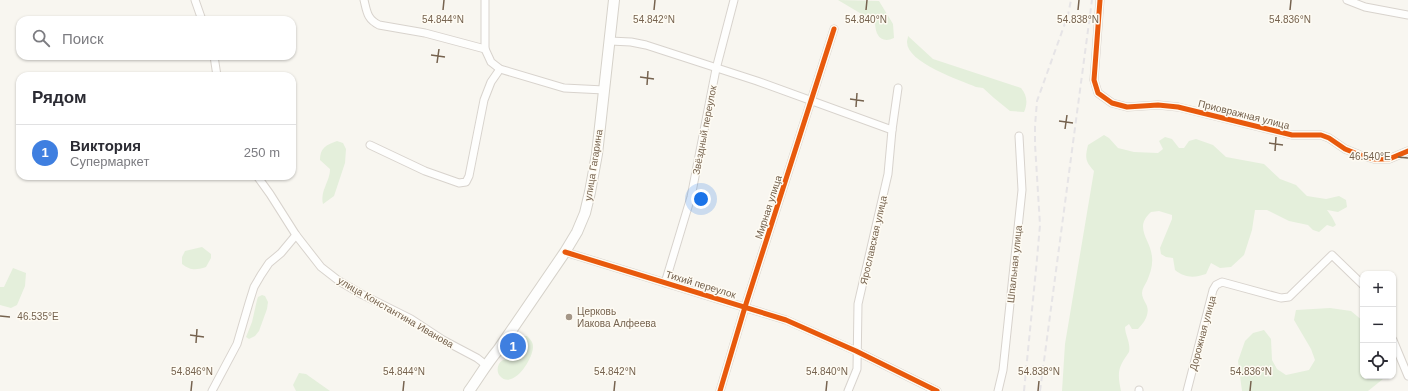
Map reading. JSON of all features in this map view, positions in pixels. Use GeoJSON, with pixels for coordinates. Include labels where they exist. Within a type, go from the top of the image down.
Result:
{"type":"FeatureCollection","features":[{"type":"Feature","properties":{"kind":"main road","name":"улица Гагарина"},"geometry":{"type":"LineString","coordinates":[[469,391],[565,252],[577,232],[585,213],[597,154],[614,0]]}},
{"type":"Feature","properties":{"kind":"street"},"geometry":{"type":"LineString","coordinates":[[195,0],[201,16]]}},
{"type":"Feature","properties":{"kind":"street"},"geometry":{"type":"LineString","coordinates":[[364,0],[368,14],[373,22],[379,25],[425,34],[484,49]]}},
{"type":"Feature","properties":{"kind":"street"},"geometry":{"type":"LineString","coordinates":[[485,0],[484,49],[491,62],[500,69],[564,88],[604,90]]}},
{"type":"Feature","properties":{"kind":"street","name":"Звёздный переулок"},"geometry":{"type":"LineString","coordinates":[[665,283],[691,197],[716,69],[734,0]]}},
{"type":"Feature","properties":{"kind":"street","name":"Приовражная улица"},"geometry":{"type":"LineString","coordinates":[[1100,0],[1094,80],[1098,93],[1112,104],[1127,107],[1158,105],[1178,107],[1292,135],[1321,135],[1329,138],[1345,149],[1374,159],[1389,158],[1408,151]]}},
{"type":"Feature","properties":{"kind":"street"},"geometry":{"type":"LineString","coordinates":[[1347,0],[1365,7],[1408,15]]}},
{"type":"Feature","properties":{"kind":"street","name":"Мирная улица"},"geometry":{"type":"LineString","coordinates":[[720,391],[745,307],[834,29]]}},
{"type":"Feature","properties":{"kind":"street"},"geometry":{"type":"LineString","coordinates":[[610,41],[631,42],[646,45],[716,69],[757,81],[892,130]]}},
{"type":"Feature","properties":{"kind":"street"},"geometry":{"type":"LineString","coordinates":[[215,60],[216,72]]}},
{"type":"Feature","properties":{"kind":"street"},"geometry":{"type":"LineString","coordinates":[[370,146],[426,171],[458,183],[466,182],[469,176],[484,100],[491,82],[500,69]]}},
{"type":"Feature","properties":{"kind":"street","name":"Ярославская улица"},"geometry":{"type":"LineString","coordinates":[[848,391],[857,369],[856,351],[858,304],[888,174],[898,88]]}},
{"type":"Feature","properties":{"kind":"street","name":"Шпальная улица"},"geometry":{"type":"LineString","coordinates":[[998,391],[1003,370],[1022,190],[1019,136]]}},
{"type":"Feature","properties":{"kind":"street","name":"улица Константина Иванова"},"geometry":{"type":"LineString","coordinates":[[260,180],[296,235],[321,267],[363,295],[412,319],[443,340],[477,358],[486,365]]}},
{"type":"Feature","properties":{"kind":"street"},"geometry":{"type":"LineString","coordinates":[[212,391],[237,344],[254,287],[269,264],[281,253],[296,235]]}},
{"type":"Feature","properties":{"kind":"street","name":"Тихий переулок"},"geometry":{"type":"LineString","coordinates":[[565,252],[786,320],[856,351],[937,391]]}},
{"type":"Feature","properties":{"kind":"street","name":"Дорожная улица"},"geometry":{"type":"LineString","coordinates":[[1187,391],[1213,290],[1216,285],[1222,282],[1281,298],[1289,297],[1332,255],[1360,282]]}},
{"type":"Feature","properties":{"kind":"street"},"geometry":{"type":"LineString","coordinates":[[1394,343],[1408,376]]}},
{"type":"Feature","properties":{"kind":"green space"},"geometry":{"type":"Polygon","coordinates":[[[838,0],[879,1],[893,24],[894,38],[889,40],[882,39],[876,31],[875,22],[838,0]]]}},
{"type":"Feature","properties":{"kind":"green space"},"geometry":{"type":"Polygon","coordinates":[[[908,36],[933,59],[1021,88],[1025,93],[1026,99],[1024,112],[1010,111],[983,88],[958,80],[925,64],[909,50],[907,42],[908,36]]]}},
{"type":"Feature","properties":{"kind":"green space"},"geometry":{"type":"Polygon","coordinates":[[[1104,135],[1109,138],[1118,148],[1134,152],[1158,153],[1163,149],[1159,141],[1165,137],[1172,139],[1179,148],[1184,148],[1189,141],[1196,139],[1213,145],[1226,157],[1264,164],[1280,179],[1296,185],[1307,196],[1326,199],[1339,196],[1346,200],[1347,207],[1338,212],[1327,210],[1336,225],[1333,227],[1327,225],[1319,232],[1313,230],[1308,225],[1289,221],[1267,210],[1255,210],[1252,230],[1244,255],[1231,267],[1220,268],[1211,263],[1206,274],[1194,277],[1179,273],[1175,270],[1173,258],[1166,257],[1161,254],[1160,248],[1172,219],[1172,215],[1159,211],[1151,212],[1143,223],[1144,234],[1151,251],[1152,260],[1152,267],[1142,292],[1148,311],[1144,321],[1138,329],[1132,329],[1129,324],[1125,327],[1129,342],[1129,352],[1119,370],[1121,391],[1062,391],[1065,344],[1094,171],[1087,162],[1086,153],[1088,145],[1104,135]]]}},
{"type":"Feature","properties":{"kind":"green space"},"geometry":{"type":"Polygon","coordinates":[[[337,141],[343,143],[346,149],[345,163],[334,196],[323,204],[323,194],[330,174],[330,169],[320,160],[320,156],[324,148],[337,141]]]}},
{"type":"Feature","properties":{"kind":"green space"},"geometry":{"type":"Polygon","coordinates":[[[202,247],[211,254],[211,258],[206,267],[194,269],[188,268],[182,264],[182,257],[185,251],[202,247]]]}},
{"type":"Feature","properties":{"kind":"green space"},"geometry":{"type":"Polygon","coordinates":[[[13,268],[26,273],[25,286],[17,305],[11,308],[0,305],[0,287],[4,287],[13,268]]]}},
{"type":"Feature","properties":{"kind":"green space"},"geometry":{"type":"Polygon","coordinates":[[[262,295],[265,296],[268,302],[267,309],[259,331],[255,336],[249,339],[246,337],[252,322],[258,297],[262,295]]]}},
{"type":"Feature","properties":{"kind":"green space"},"geometry":{"type":"Polygon","coordinates":[[[1330,308],[1351,311],[1360,318],[1360,379],[1383,379],[1368,391],[1242,391],[1238,361],[1245,341],[1253,333],[1264,330],[1271,339],[1272,360],[1277,369],[1286,375],[1309,370],[1315,360],[1311,349],[1294,320],[1296,310],[1330,308]]]}},
{"type":"Feature","properties":{"kind":"green space"},"geometry":{"type":"Polygon","coordinates":[[[527,336],[530,339],[533,346],[530,358],[522,371],[511,379],[505,380],[499,374],[498,365],[501,361],[511,359],[517,355],[521,347],[521,338],[527,336]]]}},
{"type":"Feature","properties":{"kind":"green space"},"geometry":{"type":"Polygon","coordinates":[[[299,373],[306,374],[330,391],[296,391],[293,385],[299,373]]]}},
{"type":"Feature","properties":{"kind":"railway"},"geometry":{"type":"LineString","coordinates":[[1024,391],[1040,225],[1035,144],[1037,101],[1068,15],[1071,0]]}},
{"type":"Feature","properties":{"kind":"railway"},"geometry":{"type":"LineString","coordinates":[[1040,391],[1092,0]]}},
{"type":"Feature","properties":{"kind":"cycle path"},"geometry":{"type":"LineString","coordinates":[[1100,0],[1094,80],[1098,93],[1112,103],[1127,107],[1158,105],[1178,107],[1292,135],[1321,135],[1329,138],[1345,149],[1374,159],[1389,159],[1408,151]]}},
{"type":"Feature","properties":{"kind":"cycle path"},"geometry":{"type":"LineString","coordinates":[[720,391],[745,307],[834,29]]}},
{"type":"Feature","properties":{"kind":"cycle path"},"geometry":{"type":"LineString","coordinates":[[565,252],[786,320],[856,351],[937,391]]}},
{"type":"Feature","properties":{"kind":"place","name":"Церковь Иакова Алфеева"},"geometry":{"type":"Point","coordinates":[569,317]}},
{"type":"Feature","properties":{"kind":"place","name":"Виктория"},"geometry":{"type":"Point","coordinates":[513,346]}}]}
